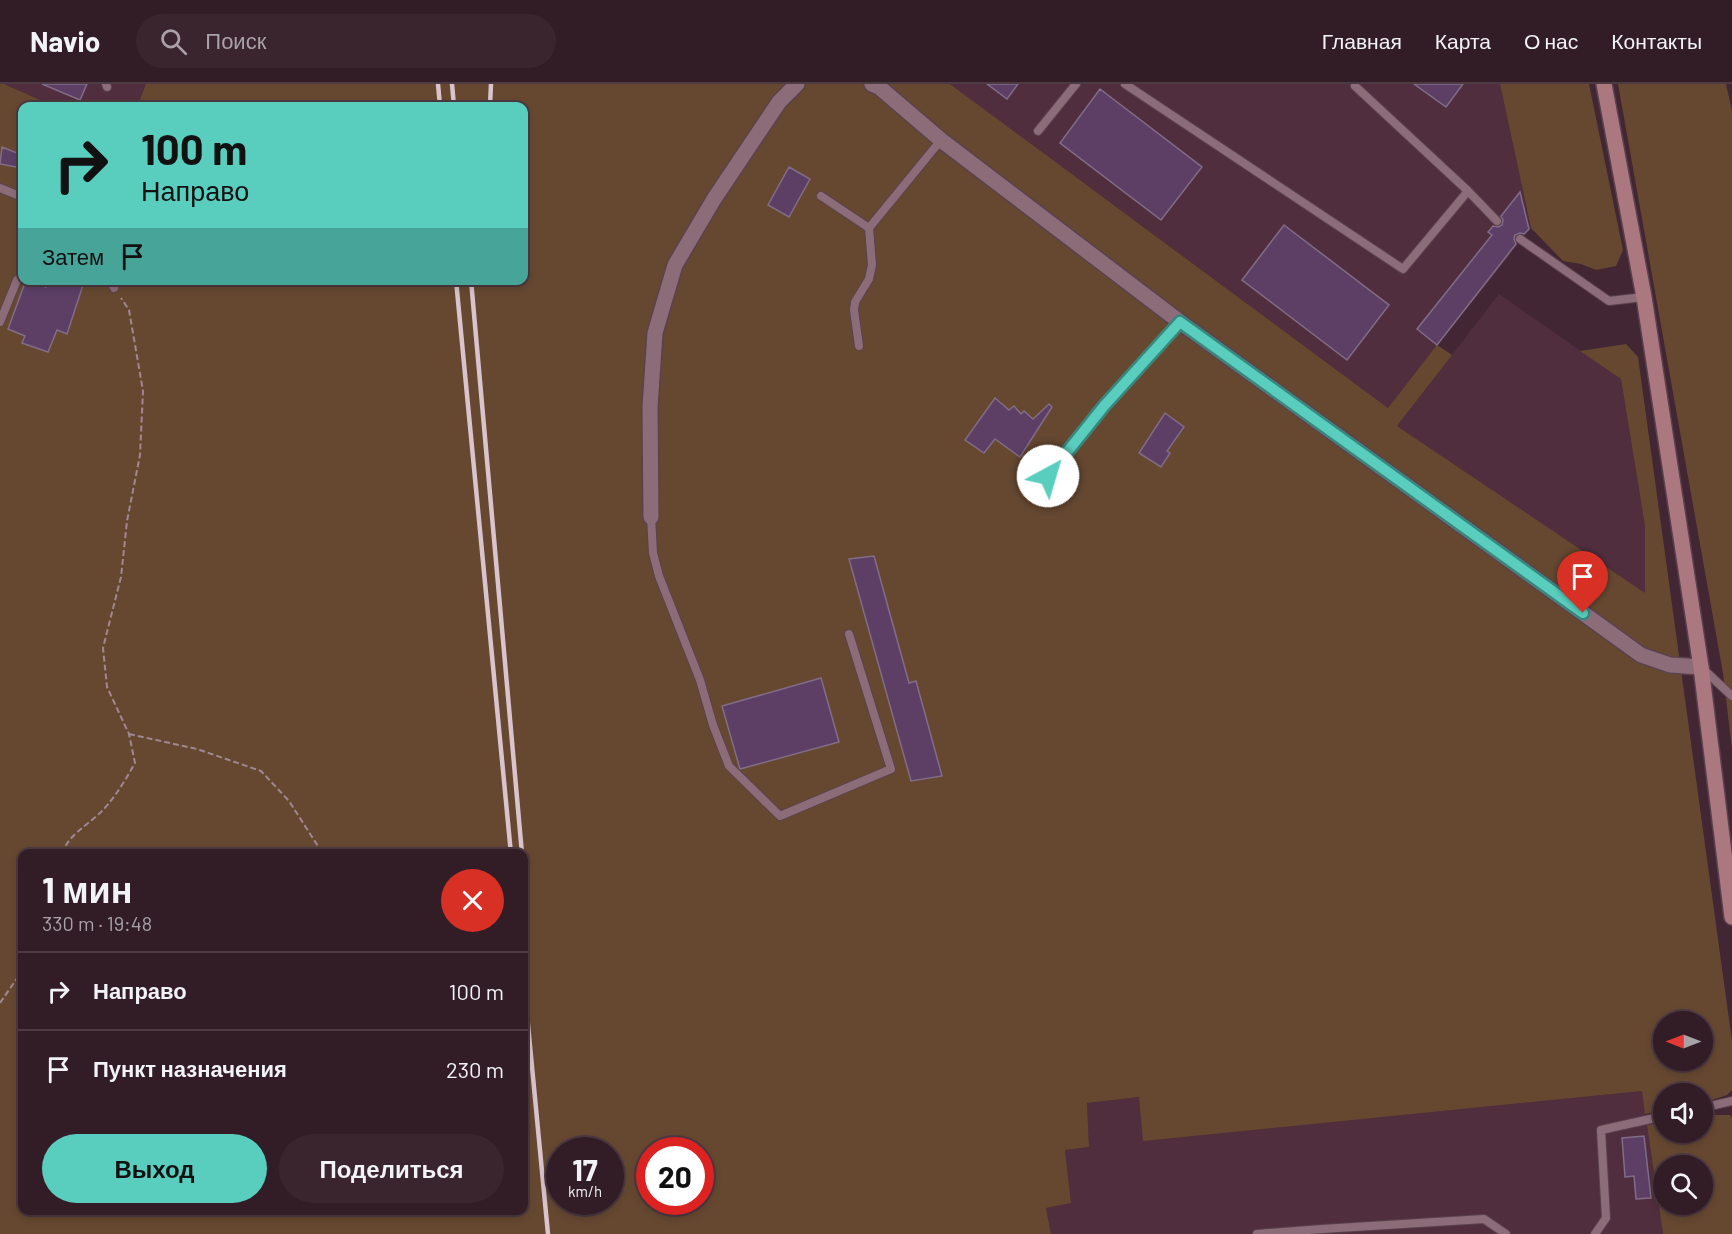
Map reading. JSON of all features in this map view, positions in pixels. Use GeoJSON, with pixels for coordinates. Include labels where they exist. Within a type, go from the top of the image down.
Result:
{"type":"FeatureCollection","features":[{"type":"Feature","properties":{"kind":"main road"},"geometry":{"type":"LineString","coordinates":[[1604,84],[1644,297],[1701,667],[1732,917]]}},
{"type":"Feature","properties":{"kind":"street"},"geometry":{"type":"LineString","coordinates":[[651,517],[650,407],[655,333],[675,265],[714,200],[772,112],[797,84]]}},
{"type":"Feature","properties":{"kind":"street"},"geometry":{"type":"LineString","coordinates":[[877,85],[941,140],[1180,322],[1641,655],[1670,665],[1701,667]]}},
{"type":"Feature","properties":{"kind":"lane"},"geometry":{"type":"LineString","coordinates":[[1038,131],[1076,84]]}},
{"type":"Feature","properties":{"kind":"lane"},"geometry":{"type":"LineString","coordinates":[[1125,84],[1403,269],[1468,191]]}},
{"type":"Feature","properties":{"kind":"lane"},"geometry":{"type":"LineString","coordinates":[[1355,86],[1497,221]]}},
{"type":"Feature","properties":{"kind":"lane"},"geometry":{"type":"LineString","coordinates":[[859,346],[854,310],[855,302],[869,279],[872,265],[869,228],[941,140]]}},
{"type":"Feature","properties":{"kind":"lane"},"geometry":{"type":"LineString","coordinates":[[0,188],[18,195]]}},
{"type":"Feature","properties":{"kind":"lane"},"geometry":{"type":"LineString","coordinates":[[821,196],[869,228]]}},
{"type":"Feature","properties":{"kind":"lane"},"geometry":{"type":"LineString","coordinates":[[1520,239],[1609,301],[1644,297]]}},
{"type":"Feature","properties":{"kind":"lane"},"geometry":{"type":"LineString","coordinates":[[0,322],[17,280]]}},
{"type":"Feature","properties":{"kind":"lane"},"geometry":{"type":"LineString","coordinates":[[1048,476],[1104,406],[1180,322]]}},
{"type":"Feature","properties":{"kind":"lane"},"geometry":{"type":"LineString","coordinates":[[651,517],[653,553],[659,576],[700,680],[712,726],[729,766],[780,816],[891,769],[849,634]]}},
{"type":"Feature","properties":{"kind":"lane"},"geometry":{"type":"LineString","coordinates":[[1701,667],[1732,696]]}},
{"type":"Feature","properties":{"kind":"lane"},"geometry":{"type":"LineString","coordinates":[[1713,1105],[1732,1101]]}},
{"type":"Feature","properties":{"kind":"lane"},"geometry":{"type":"LineString","coordinates":[[1595,1234],[1606,1218],[1601,1130],[1653,1118]]}},
{"type":"Feature","properties":{"kind":"lane"},"geometry":{"type":"LineString","coordinates":[[1257,1234],[1484,1219],[1506,1234]]}},
{"type":"Feature","properties":{"kind":"path"},"geometry":{"type":"LineString","coordinates":[[63,849],[65,843],[102,810],[122,786],[135,763],[129,734],[107,687],[103,648],[121,578],[127,521],[140,455],[143,391],[129,310],[113,285]]}},
{"type":"Feature","properties":{"kind":"path"},"geometry":{"type":"LineString","coordinates":[[129,734],[197,749],[261,771],[289,801],[320,849]]}},
{"type":"Feature","properties":{"kind":"path"},"geometry":{"type":"LineString","coordinates":[[0,1004],[18,977]]}},
{"type":"Feature","properties":{"kind":"shaded area"},"geometry":{"type":"Polygon","coordinates":[[[0,84],[45,102],[18,102],[18,285],[528,285],[528,102],[139,102],[146,84],[950,84],[1388,408],[1437,345],[1452,355],[1397,426],[1645,593],[1645,526],[1621,379],[1580,351],[1626,344],[1638,357],[1732,1041],[1732,1090],[1727,1095],[1713,1100],[1713,1083],[1653,1083],[1653,1112],[1645,1114],[1642,1091],[1143,1141],[1139,1097],[1087,1103],[1089,1147],[1065,1150],[1071,1203],[1046,1208],[1051,1234],[0,1234],[0,84]]]}},
{"type":"Feature","properties":{"kind":"shaded area"},"geometry":{"type":"Polygon","coordinates":[[[4,84],[146,84],[139,102],[45,102],[4,84]]]}},
{"type":"Feature","properties":{"kind":"shaded area"},"geometry":{"type":"Polygon","coordinates":[[[950,84],[1500,84],[1531,228],[1388,408],[950,84]]]}},
{"type":"Feature","properties":{"kind":"shaded area"},"geometry":{"type":"Polygon","coordinates":[[[1500,84],[1589,84],[1623,250],[1616,266],[1596,270],[1581,264],[1563,261],[1531,228],[1500,84]]]}},
{"type":"Feature","properties":{"kind":"shaded area"},"geometry":{"type":"Polygon","coordinates":[[[1618,84],[1726,84],[1732,111],[1732,749],[1723,673],[1618,84]]]}},
{"type":"Feature","properties":{"kind":"shaded area"},"geometry":{"type":"Polygon","coordinates":[[[1499,294],[1621,379],[1645,526],[1645,594],[1397,426],[1499,294]]]}},
{"type":"Feature","properties":{"kind":"shaded area"},"geometry":{"type":"Polygon","coordinates":[[[1642,1091],[1653,1166],[1653,1215],[1660,1215],[1663,1234],[1051,1234],[1046,1208],[1071,1203],[1065,1150],[1089,1147],[1087,1103],[1139,1097],[1144,1140],[1642,1091]]]}},
{"type":"Feature","properties":{"kind":"shaded area"},"geometry":{"type":"Polygon","coordinates":[[[1713,1115],[1730,1115],[1732,1118],[1732,1234],[1663,1234],[1660,1215],[1713,1215],[1713,1155],[1653,1155],[1653,1166],[1647,1125],[1653,1124],[1653,1143],[1713,1143],[1713,1115]]]}},
{"type":"Feature","properties":{"kind":"building"},"geometry":{"type":"Polygon","coordinates":[[[42,84],[87,84],[80,100],[42,84]]]}},
{"type":"Feature","properties":{"kind":"building"},"geometry":{"type":"Polygon","coordinates":[[[987,84],[1018,84],[1007,99],[987,84]]]}},
{"type":"Feature","properties":{"kind":"building"},"geometry":{"type":"Polygon","coordinates":[[[1414,84],[1463,84],[1446,107],[1414,84]]]}},
{"type":"Feature","properties":{"kind":"building"},"geometry":{"type":"Polygon","coordinates":[[[1100,89],[1202,167],[1161,220],[1060,143],[1100,89]]]}},
{"type":"Feature","properties":{"kind":"building"},"geometry":{"type":"Polygon","coordinates":[[[2,147],[18,153],[18,167],[0,164],[2,147]]]}},
{"type":"Feature","properties":{"kind":"building"},"geometry":{"type":"Polygon","coordinates":[[[789,167],[810,179],[789,217],[768,205],[789,167]]]}},
{"type":"Feature","properties":{"kind":"building"},"geometry":{"type":"Polygon","coordinates":[[[1520,192],[1529,229],[1524,234],[1515,235],[1516,244],[1437,345],[1417,329],[1492,235],[1488,232],[1493,226],[1502,225],[1501,216],[1520,192]]]}},
{"type":"Feature","properties":{"kind":"building"},"geometry":{"type":"Polygon","coordinates":[[[1284,225],[1389,305],[1347,360],[1242,280],[1284,225]]]}},
{"type":"Feature","properties":{"kind":"building"},"geometry":{"type":"Polygon","coordinates":[[[24,285],[46,287],[47,285],[83,285],[67,334],[57,330],[48,352],[22,343],[25,336],[8,329],[24,285]]]}},
{"type":"Feature","properties":{"kind":"building"},"geometry":{"type":"Polygon","coordinates":[[[995,398],[1009,410],[1014,406],[1021,414],[1024,411],[1033,419],[1049,404],[1052,407],[1020,457],[995,439],[984,453],[965,440],[995,398]]]}},
{"type":"Feature","properties":{"kind":"building"},"geometry":{"type":"Polygon","coordinates":[[[1165,413],[1184,427],[1167,451],[1170,453],[1161,467],[1139,453],[1165,413]]]}},
{"type":"Feature","properties":{"kind":"building"},"geometry":{"type":"Polygon","coordinates":[[[874,556],[909,683],[916,681],[942,776],[911,781],[849,559],[874,556]]]}},
{"type":"Feature","properties":{"kind":"building"},"geometry":{"type":"Polygon","coordinates":[[[821,678],[839,742],[740,769],[722,706],[821,678]]]}},
{"type":"Feature","properties":{"kind":"building"},"geometry":{"type":"Polygon","coordinates":[[[1644,1136],[1651,1198],[1636,1199],[1634,1176],[1625,1177],[1622,1138],[1644,1136]]]}},
{"type":"Feature","properties":{"kind":"railway"},"geometry":{"type":"LineString","coordinates":[[438,84],[440,102]]}},
{"type":"Feature","properties":{"kind":"railway"},"geometry":{"type":"LineString","coordinates":[[452,84],[454,102]]}},
{"type":"Feature","properties":{"kind":"railway"},"geometry":{"type":"LineString","coordinates":[[490,102],[491,84]]}},
{"type":"Feature","properties":{"kind":"railway"},"geometry":{"type":"LineString","coordinates":[[456,285],[511,849]]}},
{"type":"Feature","properties":{"kind":"railway"},"geometry":{"type":"LineString","coordinates":[[471,285],[522,849]]}},
{"type":"Feature","properties":{"kind":"railway"},"geometry":{"type":"LineString","coordinates":[[528,1025],[548,1234]]}},
{"type":"Feature","properties":{"kind":"route"},"geometry":{"type":"LineString","coordinates":[[1048,476],[1104,406],[1180,322],[1583,613]]}}]}
